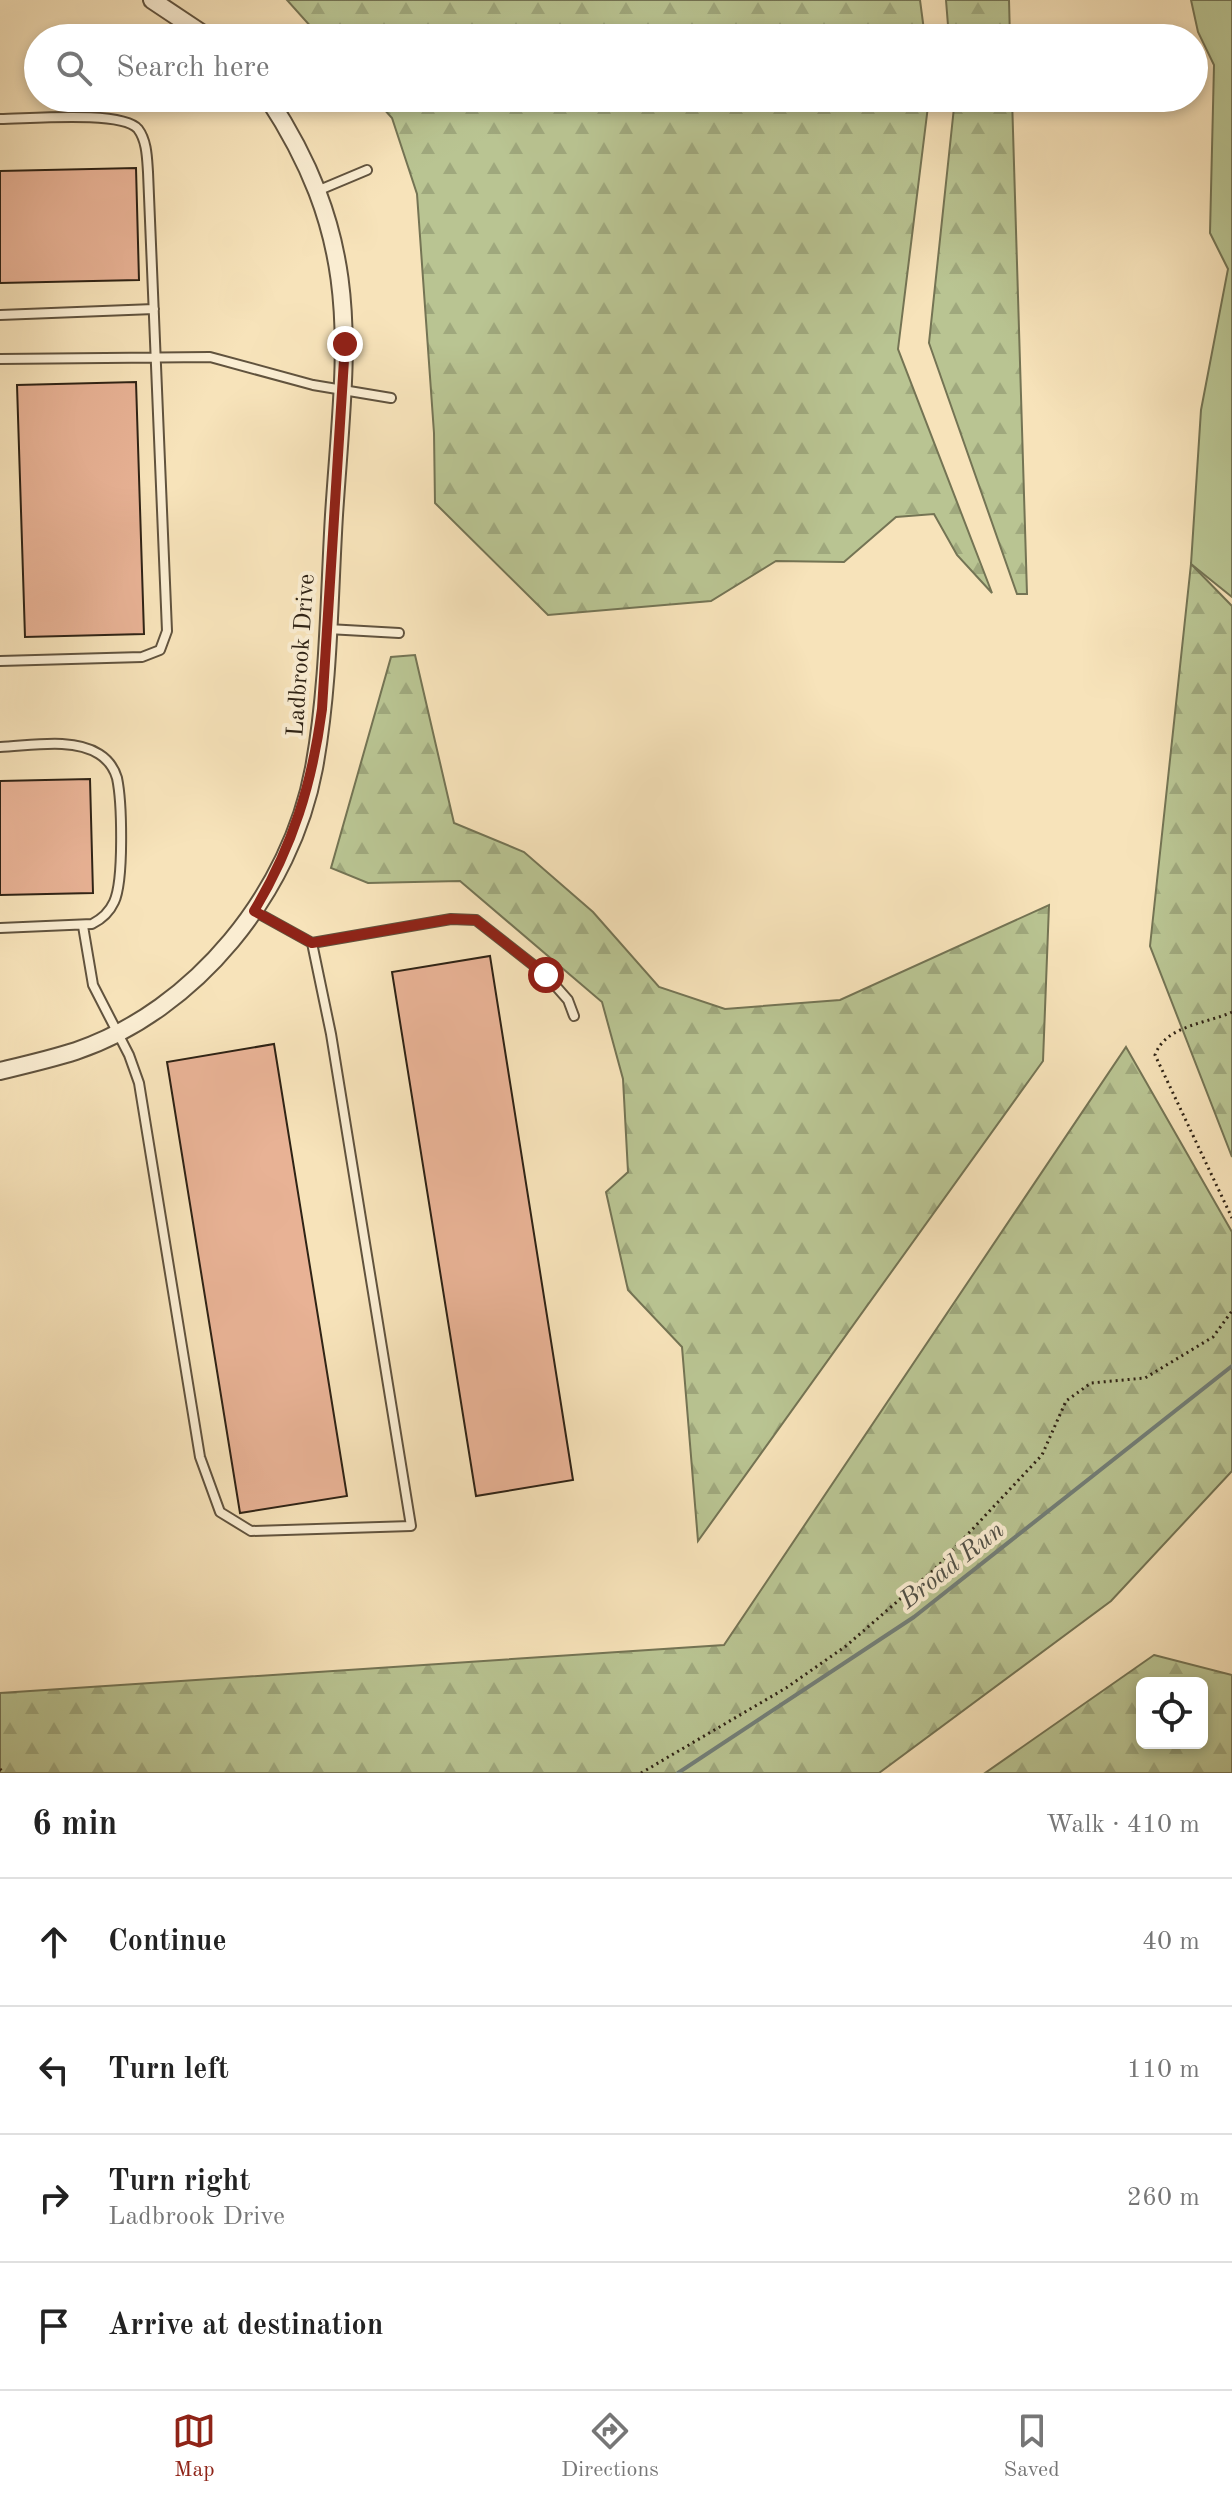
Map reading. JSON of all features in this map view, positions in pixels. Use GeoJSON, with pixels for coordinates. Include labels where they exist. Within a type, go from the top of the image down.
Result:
{"type":"FeatureCollection","features":[{"type":"Feature","properties":{"kind":"street"},"geometry":{"type":"LineString","coordinates":[[152,0],[188,24]]}},
{"type":"Feature","properties":{"kind":"street","name":"Ladbrook Drive"},"geometry":{"type":"LineString","coordinates":[[0,1071],[79,1050],[117,1033],[191,983],[254,911],[286,853],[311,781],[322,709],[342,390],[343,284],[336,246],[317,191],[302,155],[276,112]]}},
{"type":"Feature","properties":{"kind":"lane"},"geometry":{"type":"LineString","coordinates":[[0,119],[126,121],[137,128],[147,155],[165,641],[153,655],[142,657],[0,661]]}},
{"type":"Feature","properties":{"kind":"lane"},"geometry":{"type":"LineString","coordinates":[[317,191],[367,170]]}},
{"type":"Feature","properties":{"kind":"lane"},"geometry":{"type":"LineString","coordinates":[[0,315],[154,309]]}},
{"type":"Feature","properties":{"kind":"lane"},"geometry":{"type":"LineString","coordinates":[[0,359],[156,355],[210,357],[342,390],[391,398]]}},
{"type":"Feature","properties":{"kind":"lane"},"geometry":{"type":"LineString","coordinates":[[327,629],[399,633]]}},
{"type":"Feature","properties":{"kind":"lane"},"geometry":{"type":"LineString","coordinates":[[0,747],[72,745],[88,748],[110,764],[116,776],[118,889],[102,919],[83,926],[0,928]]}},
{"type":"Feature","properties":{"kind":"lane"},"geometry":{"type":"LineString","coordinates":[[254,911],[312,943],[451,919],[476,920],[546,975],[568,1000],[574,1016]]}},
{"type":"Feature","properties":{"kind":"lane"},"geometry":{"type":"LineString","coordinates":[[83,926],[93,985],[139,1083],[200,1457],[220,1512],[251,1531],[411,1526],[331,1034],[312,943]]}},
{"type":"Feature","properties":{"kind":"path"},"geometry":{"type":"LineString","coordinates":[[1232,1012],[1173,1033],[1159,1043],[1155,1055],[1232,1218]]}},
{"type":"Feature","properties":{"kind":"path"},"geometry":{"type":"LineString","coordinates":[[641,1773],[786,1688],[846,1646],[937,1567],[1042,1455],[1066,1401],[1091,1383],[1145,1378],[1213,1337],[1232,1311]]}},
{"type":"Feature","properties":{"kind":"path"},"geometry":{"type":"LineString","coordinates":[[0,1769],[4,1773]]}},
{"type":"Feature","properties":{"kind":"green space"},"geometry":{"type":"Polygon","coordinates":[[[287,0],[920,0],[923,24],[308,24],[287,0]]]}},
{"type":"Feature","properties":{"kind":"green space"},"geometry":{"type":"Polygon","coordinates":[[[946,0],[1009,0],[1010,24],[948,24],[946,0]]]}},
{"type":"Feature","properties":{"kind":"green space"},"geometry":{"type":"Polygon","coordinates":[[[1191,0],[1232,0],[1232,597],[1191,564],[1201,410],[1228,269],[1210,233],[1214,65],[1208,53],[1208,24],[1196,24],[1191,0]]]}},
{"type":"Feature","properties":{"kind":"green space"},"geometry":{"type":"Polygon","coordinates":[[[387,112],[927,112],[898,349],[992,593],[957,555],[934,514],[896,517],[844,562],[776,561],[711,601],[548,615],[435,503],[434,433],[417,194],[392,118],[387,112]]]}},
{"type":"Feature","properties":{"kind":"green space"},"geometry":{"type":"Polygon","coordinates":[[[954,112],[1012,112],[1027,594],[1017,594],[929,343],[954,112]]]}},
{"type":"Feature","properties":{"kind":"green space"},"geometry":{"type":"Polygon","coordinates":[[[1191,564],[1232,606],[1232,1157],[1150,946],[1191,564]]]}},
{"type":"Feature","properties":{"kind":"green space"},"geometry":{"type":"Polygon","coordinates":[[[415,655],[454,823],[524,852],[593,912],[659,987],[725,1009],[840,1000],[1049,905],[1043,1061],[698,1541],[682,1347],[628,1290],[606,1192],[628,1172],[623,1079],[602,1002],[460,881],[368,883],[331,868],[391,657],[415,655]]]}},
{"type":"Feature","properties":{"kind":"green space"},"geometry":{"type":"Polygon","coordinates":[[[1126,1047],[1232,1232],[1232,1471],[1111,1601],[879,1773],[0,1773],[0,1693],[724,1645],[1126,1047]]]}},
{"type":"Feature","properties":{"kind":"green space"},"geometry":{"type":"Polygon","coordinates":[[[1154,1655],[1232,1675],[1232,1773],[985,1773],[1154,1655]]]}},
{"type":"Feature","properties":{"kind":"building"},"geometry":{"type":"Polygon","coordinates":[[[136,168],[139,280],[0,283],[0,171],[136,168]]]}},
{"type":"Feature","properties":{"kind":"building"},"geometry":{"type":"Polygon","coordinates":[[[136,382],[144,634],[25,637],[17,385],[136,382]]]}},
{"type":"Feature","properties":{"kind":"building"},"geometry":{"type":"Polygon","coordinates":[[[90,779],[93,893],[0,895],[0,781],[90,779]]]}},
{"type":"Feature","properties":{"kind":"building"},"geometry":{"type":"Polygon","coordinates":[[[490,956],[573,1480],[476,1496],[392,972],[490,956]]]}},
{"type":"Feature","properties":{"kind":"building"},"geometry":{"type":"Polygon","coordinates":[[[274,1044],[347,1496],[240,1513],[167,1062],[274,1044]]]}},
{"type":"Feature","properties":{"kind":"waterway","name":"Broad Run"},"geometry":{"type":"LineString","coordinates":[[678,1773],[914,1617],[1232,1366]]}},
{"type":"Feature","properties":{"kind":"route"},"geometry":{"type":"LineString","coordinates":[[345,344],[322,709],[314,768],[308,794],[286,853],[254,911],[312,943],[451,919],[476,920],[546,975]]}}]}
